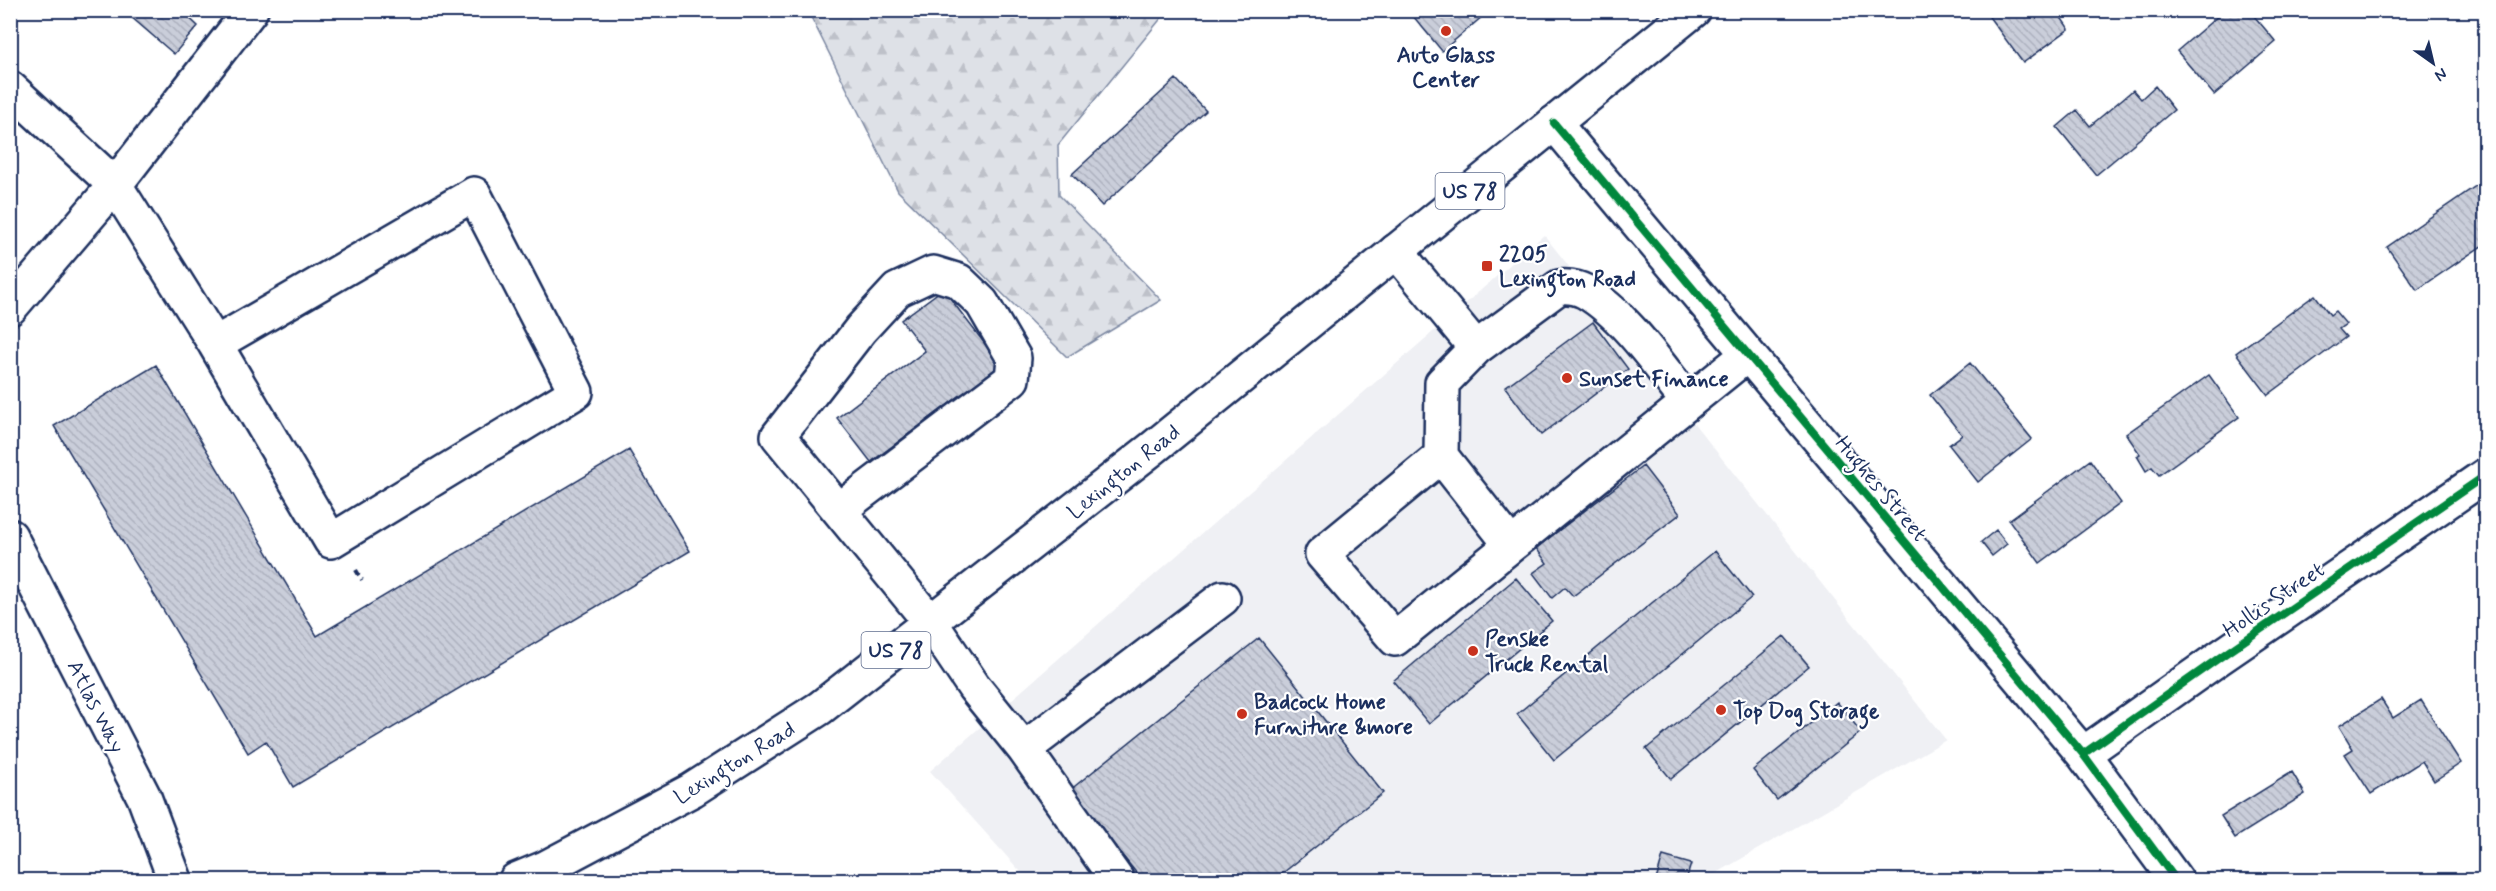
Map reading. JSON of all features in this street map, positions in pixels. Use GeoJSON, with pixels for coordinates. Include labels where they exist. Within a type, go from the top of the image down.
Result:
{"type":"FeatureCollection","features":[{"type":"Feature","properties":{"kind":"main road"},"geometry":{"type":"LineString","coordinates":[[10,308],[115,185],[251,10]]}},
{"type":"Feature","properties":{"kind":"main road","name":"Lexington Road"},"geometry":{"type":"LineString","coordinates":[[516,880],[545,868],[692,790],[820,708],[932,623],[1153,448],[1554,123],[1676,16]]}},
{"type":"Feature","properties":{"kind":"main road"},"geometry":{"type":"LineString","coordinates":[[10,88],[115,185],[215,344],[331,541],[576,392],[474,194],[215,344]]}},
{"type":"Feature","properties":{"kind":"main road","name":"Hughes Street"},"geometry":{"type":"LineString","coordinates":[[1554,123],[2084,754],[2176,880]]}},
{"type":"Feature","properties":{"kind":"main road"},"geometry":{"type":"LineString","coordinates":[[1396,251],[1476,348]]}},
{"type":"Feature","properties":{"kind":"main road"},"geometry":{"type":"LineString","coordinates":[[839,510],[1012,379],[1014,357],[982,303],[959,280],[933,273],[897,290],[861,329],[778,436],[932,623],[974,687],[1023,749],[1117,880]]}},
{"type":"Feature","properties":{"kind":"main road"},"geometry":{"type":"LineString","coordinates":[[1511,546],[1441,456],[1442,383],[1476,348],[1559,287],[1571,286],[1586,292],[1628,327],[1688,402]]}},
{"type":"Feature","properties":{"kind":"main road"},"geometry":{"type":"LineString","coordinates":[[1441,456],[1322,554],[1395,639],[1747,355]]}},
{"type":"Feature","properties":{"kind":"main road","name":"Hollis Street"},"geometry":{"type":"LineString","coordinates":[[2084,754],[2219,658],[2486,475]]}},
{"type":"Feature","properties":{"kind":"main road","name":"Atlas Way"},"geometry":{"type":"LineString","coordinates":[[10,536],[144,796],[175,880]]}},
{"type":"Feature","properties":{"kind":"main road"},"geometry":{"type":"LineString","coordinates":[[1023,749],[1223,598]]}},
{"type":"Feature","properties":{"kind":"shaded area"},"geometry":{"type":"Polygon","coordinates":[[[1544,235],[1946,740],[1705,880],[1028,880],[930,771],[1544,235]]]}},
{"type":"Feature","properties":{"kind":"green space"},"geometry":{"type":"Polygon","coordinates":[[[808,11],[1167,11],[1058,145],[1059,195],[1161,300],[1067,357],[898,191],[808,11]]]}},
{"type":"Feature","properties":{"kind":"building"},"geometry":{"type":"Polygon","coordinates":[[[123,10],[181,10],[198,26],[174,54],[123,10]]]}},
{"type":"Feature","properties":{"kind":"building","name":"Auto Glass Center"},"geometry":{"type":"Polygon","coordinates":[[[1408,10],[1490,10],[1442,51],[1408,10]]]}},
{"type":"Feature","properties":{"kind":"building"},"geometry":{"type":"Polygon","coordinates":[[[1984,10],[2056,10],[2069,29],[2023,63],[1984,10]]]}},
{"type":"Feature","properties":{"kind":"building"},"geometry":{"type":"Polygon","coordinates":[[[2225,10],[2249,10],[2276,42],[2214,95],[2177,51],[2225,10]]]}},
{"type":"Feature","properties":{"kind":"building"},"geometry":{"type":"Polygon","coordinates":[[[1176,79],[1206,111],[1102,206],[1072,174],[1176,79]]]}},
{"type":"Feature","properties":{"kind":"building"},"geometry":{"type":"Polygon","coordinates":[[[2155,86],[2174,110],[2096,175],[2057,127],[2077,110],[2090,126],[2133,90],[2141,99],[2155,86]]]}},
{"type":"Feature","properties":{"kind":"building"},"geometry":{"type":"Polygon","coordinates":[[[2486,179],[2486,243],[2417,290],[2387,247],[2486,179]]]}},
{"type":"Feature","properties":{"kind":"building"},"geometry":{"type":"Polygon","coordinates":[[[943,289],[1001,365],[871,462],[837,418],[925,351],[901,320],[943,289]]]}},
{"type":"Feature","properties":{"kind":"building"},"geometry":{"type":"Polygon","coordinates":[[[2315,295],[2330,315],[2335,311],[2346,324],[2339,329],[2346,337],[2268,395],[2236,353],[2315,295]]]}},
{"type":"Feature","properties":{"kind":"building","name":"Sunset Finance"},"geometry":{"type":"Polygon","coordinates":[[[1593,322],[1628,369],[1541,435],[1505,387],[1593,322]]]}},
{"type":"Feature","properties":{"kind":"building"},"geometry":{"type":"Polygon","coordinates":[[[1970,363],[2032,439],[1978,482],[1949,445],[1962,435],[1930,395],[1970,363]]]}},
{"type":"Feature","properties":{"kind":"building"},"geometry":{"type":"Polygon","coordinates":[[[156,365],[317,636],[629,450],[690,551],[293,787],[266,741],[248,753],[54,426],[156,365]]]}},
{"type":"Feature","properties":{"kind":"building"},"geometry":{"type":"Polygon","coordinates":[[[2209,375],[2239,417],[2159,475],[2152,467],[2146,471],[2137,456],[2140,454],[2126,434],[2209,375]]]}},
{"type":"Feature","properties":{"kind":"building"},"geometry":{"type":"Polygon","coordinates":[[[2090,460],[2121,503],[2040,563],[2009,520],[2090,460]]]}},
{"type":"Feature","properties":{"kind":"building"},"geometry":{"type":"Polygon","coordinates":[[[1643,466],[1680,514],[1573,596],[1565,587],[1552,598],[1533,573],[1547,563],[1536,548],[1643,466]]]}},
{"type":"Feature","properties":{"kind":"building"},"geometry":{"type":"Polygon","coordinates":[[[1996,530],[2007,544],[1992,556],[1981,542],[1996,530]]]}},
{"type":"Feature","properties":{"kind":"building"},"geometry":{"type":"Polygon","coordinates":[[[1715,551],[1752,597],[1554,760],[1517,714],[1715,551]]]}},
{"type":"Feature","properties":{"kind":"building","name":"Penske Truck Rental"},"geometry":{"type":"Polygon","coordinates":[[[1516,578],[1552,621],[1429,724],[1393,681],[1516,578]]]}},
{"type":"Feature","properties":{"kind":"building"},"geometry":{"type":"Polygon","coordinates":[[[1784,636],[1809,666],[1671,779],[1646,749],[1784,636]]]}},
{"type":"Feature","properties":{"kind":"building","name":"Badcock Home Furniture &more"},"geometry":{"type":"Polygon","coordinates":[[[1259,638],[1383,793],[1274,880],[1142,880],[1070,790],[1259,638]]]}},
{"type":"Feature","properties":{"kind":"building"},"geometry":{"type":"Polygon","coordinates":[[[2381,699],[2393,718],[2421,700],[2461,763],[2434,781],[2422,761],[2371,794],[2345,754],[2353,749],[2339,726],[2381,699]]]}},
{"type":"Feature","properties":{"kind":"building"},"geometry":{"type":"Polygon","coordinates":[[[1837,702],[1861,732],[1777,800],[1753,770],[1837,702]]]}},
{"type":"Feature","properties":{"kind":"building"},"geometry":{"type":"Polygon","coordinates":[[[2292,772],[2305,794],[2235,838],[2221,816],[2292,772]]]}},
{"type":"Feature","properties":{"kind":"building"},"geometry":{"type":"Polygon","coordinates":[[[1663,856],[1691,864],[1686,880],[1656,880],[1663,856]]]}},
{"type":"Feature","properties":{"kind":"cycle path"},"geometry":{"type":"LineString","coordinates":[[1554,123],[2083,754],[2176,880]]}},
{"type":"Feature","properties":{"kind":"cycle path"},"geometry":{"type":"LineString","coordinates":[[2083,754],[2486,475]]}},
{"type":"Feature","properties":{"kind":"place","name":"Auto Glass Center"},"geometry":{"type":"Point","coordinates":[1446,31]}},
{"type":"Feature","properties":{"kind":"place","name":"2205 Lexington Road"},"geometry":{"type":"Point","coordinates":[1487,266]}},
{"type":"Feature","properties":{"kind":"place","name":"Sunset Finance"},"geometry":{"type":"Point","coordinates":[1567,378]}},
{"type":"Feature","properties":{"kind":"place","name":"Penske Truck Rental"},"geometry":{"type":"Point","coordinates":[1473,651]}},
{"type":"Feature","properties":{"kind":"place","name":"Top Dog Storage"},"geometry":{"type":"Point","coordinates":[1721,710]}},
{"type":"Feature","properties":{"kind":"place","name":"Badcock Home Furniture &more"},"geometry":{"type":"Point","coordinates":[1242,714]}}]}
